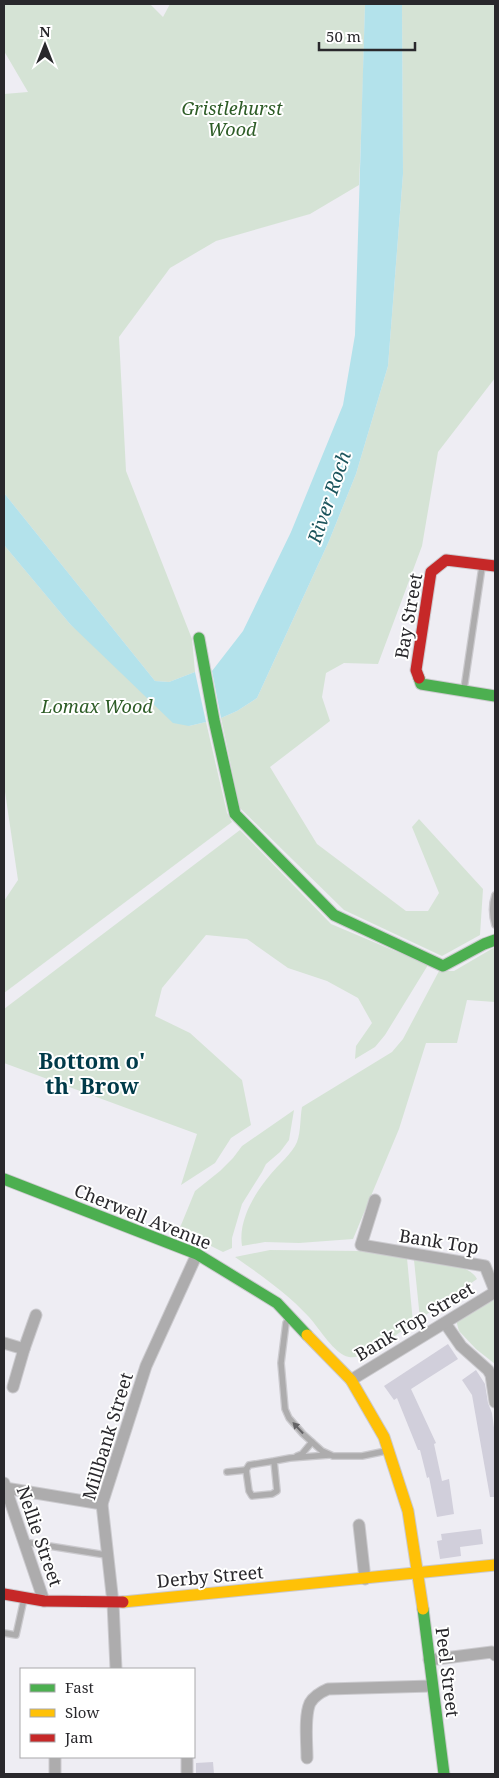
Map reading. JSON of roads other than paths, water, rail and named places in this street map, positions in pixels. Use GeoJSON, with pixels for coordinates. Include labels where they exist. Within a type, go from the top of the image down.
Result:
{"type":"FeatureCollection","features":[{"type":"Feature","properties":{"kind":"street","name":"Bay Street"},"geometry":{"type":"LineString","coordinates":[[464,691],[421,684],[416,670],[431,572],[446,560],[482,564]]}},
{"type":"Feature","properties":{"kind":"street"},"geometry":{"type":"LineString","coordinates":[[482,564],[495,566]]}},
{"type":"Feature","properties":{"kind":"street"},"geometry":{"type":"LineString","coordinates":[[199,638],[214,720],[235,814],[334,915],[443,966],[495,940]]}},
{"type":"Feature","properties":{"kind":"street"},"geometry":{"type":"LineString","coordinates":[[464,691],[495,696]]}},
{"type":"Feature","properties":{"kind":"street","name":"Cherwell Avenue"},"geometry":{"type":"LineString","coordinates":[[4,1179],[197,1254],[277,1304],[351,1380],[384,1437],[408,1512],[419,1574]]}},
{"type":"Feature","properties":{"kind":"street","name":"Bank Top"},"geometry":{"type":"LineString","coordinates":[[375,1200],[362,1245],[485,1266],[495,1292]]}},
{"type":"Feature","properties":{"kind":"street","name":"Millbank Street"},"geometry":{"type":"LineString","coordinates":[[116,1668],[113,1603],[106,1555],[102,1504],[146,1366],[197,1254]]}},
{"type":"Feature","properties":{"kind":"street","name":"Bank Top Street"},"geometry":{"type":"LineString","coordinates":[[351,1380],[495,1292]]}},
{"type":"Feature","properties":{"kind":"street"},"geometry":{"type":"LineString","coordinates":[[13,1387],[36,1315]]}},
{"type":"Feature","properties":{"kind":"street"},"geometry":{"type":"LineString","coordinates":[[444,1323],[461,1346],[488,1370],[491,1375],[495,1402]]}},
{"type":"Feature","properties":{"kind":"street"},"geometry":{"type":"LineString","coordinates":[[4,1343],[24,1349]]}},
{"type":"Feature","properties":{"kind":"street"},"geometry":{"type":"LineString","coordinates":[[5,1485],[102,1504]]}},
{"type":"Feature","properties":{"kind":"street","name":"Nellie Street"},"geometry":{"type":"LineString","coordinates":[[5,1485],[44,1601]]}},
{"type":"Feature","properties":{"kind":"street"},"geometry":{"type":"LineString","coordinates":[[359,1525],[365,1579]]}},
{"type":"Feature","properties":{"kind":"street","name":"Derby Street"},"geometry":{"type":"LineString","coordinates":[[4,1594],[44,1601],[113,1603],[495,1565]]}},
{"type":"Feature","properties":{"kind":"street","name":"Peel Street"},"geometry":{"type":"LineString","coordinates":[[419,1574],[444,1774]]}},
{"type":"Feature","properties":{"kind":"street"},"geometry":{"type":"LineString","coordinates":[[429,1660],[492,1652],[495,1654]]}},
{"type":"Feature","properties":{"kind":"street"},"geometry":{"type":"LineString","coordinates":[[307,1758],[307,1712],[309,1704],[320,1693],[328,1689],[432,1686]]}},
{"type":"Feature","properties":{"kind":"street"},"geometry":{"type":"LineString","coordinates":[[55,1758],[56,1774]]}},
{"type":"Feature","properties":{"kind":"street"},"geometry":{"type":"LineString","coordinates":[[187,1758],[187,1774]]}},
{"type":"Feature","properties":{"kind":"lane"},"geometry":{"type":"LineString","coordinates":[[464,691],[482,564]]}},
{"type":"Feature","properties":{"kind":"lane"},"geometry":{"type":"LineString","coordinates":[[495,895],[493,918],[495,925]]}},
{"type":"Feature","properties":{"kind":"lane"},"geometry":{"type":"LineString","coordinates":[[290,1317],[286,1323],[281,1363],[285,1409],[289,1418],[312,1442],[322,1451],[331,1455]]}},
{"type":"Feature","properties":{"kind":"lane"},"geometry":{"type":"LineString","coordinates":[[290,1458],[302,1454],[312,1442]]}},
{"type":"Feature","properties":{"kind":"lane"},"geometry":{"type":"LineString","coordinates":[[274,1461],[277,1491],[272,1494],[252,1496],[246,1470],[249,1465],[290,1458],[331,1455],[362,1456],[388,1451]]}},
{"type":"Feature","properties":{"kind":"lane"},"geometry":{"type":"LineString","coordinates":[[227,1472],[246,1470]]}},
{"type":"Feature","properties":{"kind":"lane"},"geometry":{"type":"LineString","coordinates":[[24,1542],[106,1555]]}},
{"type":"Feature","properties":{"kind":"lane"},"geometry":{"type":"LineString","coordinates":[[4,1633],[16,1635],[24,1597]]}},
{"type":"Feature","properties":{"kind":"water","name":"River Roch"},"geometry":{"type":"Polygon","coordinates":[[[365,4],[402,4],[403,174],[388,366],[356,474],[329,541],[257,698],[237,711],[221,718],[212,671],[243,631],[291,532],[343,405],[355,335],[365,4]]]}},
{"type":"Feature","properties":{"kind":"water"},"geometry":{"type":"Polygon","coordinates":[[[4,493],[155,681],[169,682],[195,672],[206,722],[189,726],[173,723],[70,624],[4,545],[4,493]]]}},
{"type":"Feature","properties":{"kind":"district","name":"Bottom o' th' Brow"},"geometry":{"type":"Point","coordinates":[92,1072]}},
{"type":"Feature","properties":{"kind":"park label","name":"Gristlehurst Wood"},"geometry":{"type":"Point","coordinates":[232,118]}},
{"type":"Feature","properties":{"kind":"park label","name":"Lomax Wood"},"geometry":{"type":"Point","coordinates":[97,706]}}]}
